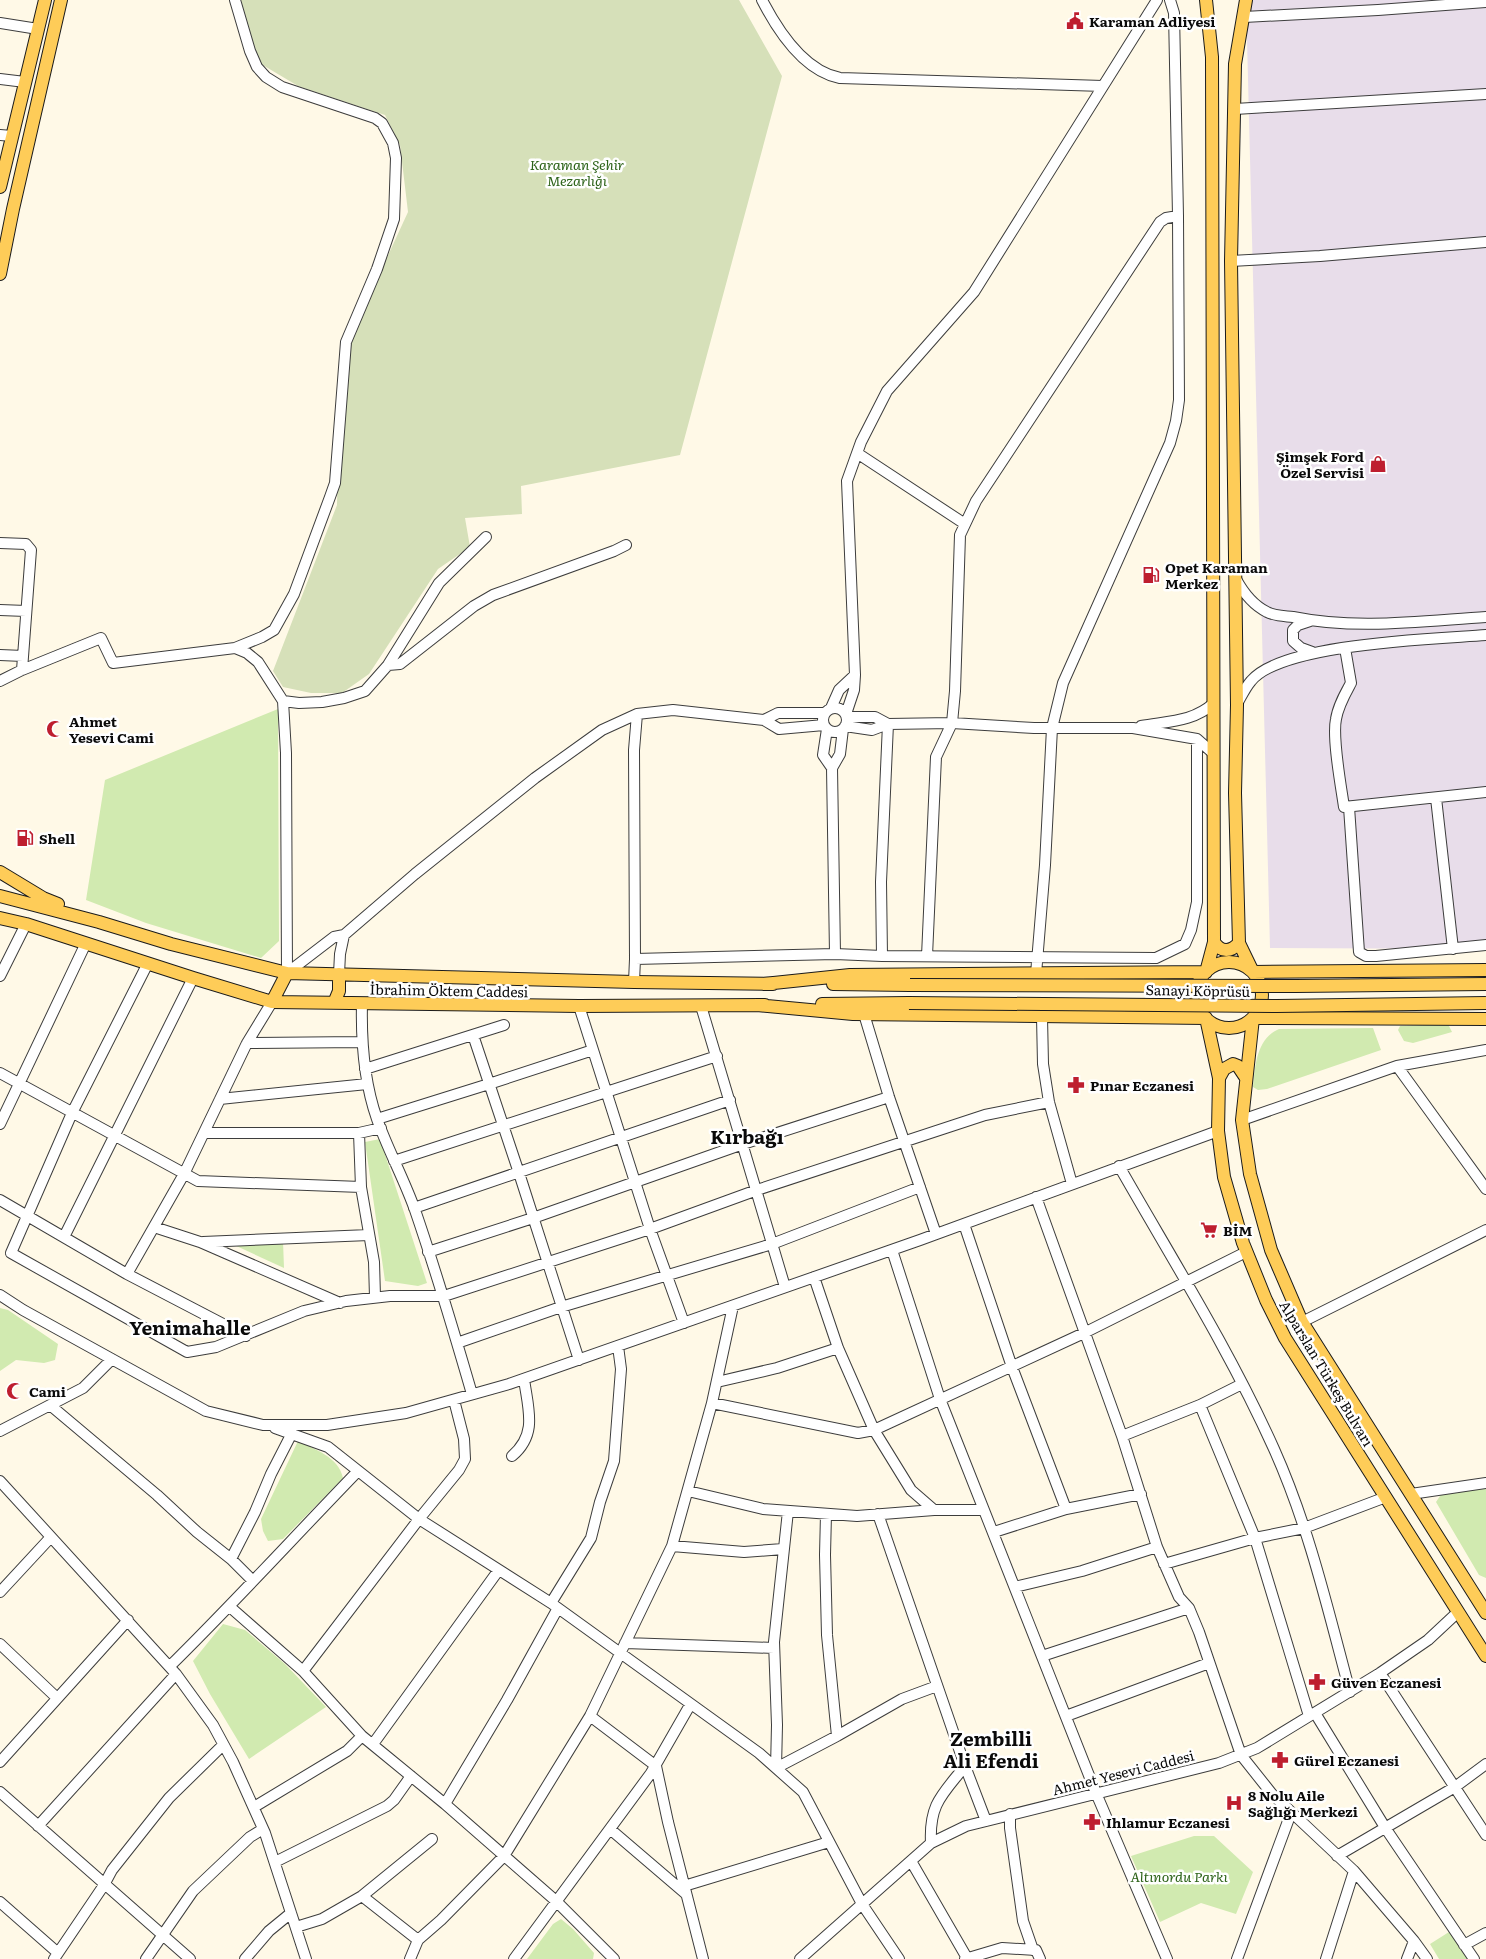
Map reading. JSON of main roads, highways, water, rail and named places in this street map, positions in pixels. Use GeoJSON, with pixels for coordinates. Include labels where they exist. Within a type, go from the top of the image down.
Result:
{"type":"FeatureCollection","features":[{"type":"Feature","properties":{"kind":"main road"},"geometry":{"type":"LineString","coordinates":[[0,187],[6,136],[26,82],[45,0]]}},
{"type":"Feature","properties":{"kind":"main road"},"geometry":{"type":"LineString","coordinates":[[0,274],[61,0]]}},
{"type":"Feature","properties":{"kind":"main road"},"geometry":{"type":"LineString","coordinates":[[1203,3],[1212,67],[1214,703],[1214,942],[1206,972]]}},
{"type":"Feature","properties":{"kind":"main road"},"geometry":{"type":"LineString","coordinates":[[1247,6],[1236,64],[1231,261],[1237,705],[1235,793],[1239,943],[1253,972],[1261,985],[1262,1000],[1259,1010],[1253,1018],[1234,1028],[1224,1028],[1214,1024],[1206,1018],[1198,1005],[1197,990],[1200,980],[1206,972],[1219,964],[1235,962],[1253,972],[1486,970]]}},
{"type":"Feature","properties":{"kind":"main road"},"geometry":{"type":"LineString","coordinates":[[0,872],[43,898],[99,922]]}},
{"type":"Feature","properties":{"kind":"main road","name":"İbrahim Öktem Caddesi"},"geometry":{"type":"LineString","coordinates":[[0,896],[99,922],[171,944],[287,973],[634,982],[910,984]]}},
{"type":"Feature","properties":{"kind":"main road","name":"İbrahim Öktem Caddesi"},"geometry":{"type":"LineString","coordinates":[[0,918],[26,924],[272,1002],[579,1006],[909,1003]]}},
{"type":"Feature","properties":{"kind":"main road"},"geometry":{"type":"LineString","coordinates":[[1214,942],[1220,949],[1228,950],[1234,948],[1239,943]]}},
{"type":"Feature","properties":{"kind":"main road"},"geometry":{"type":"LineString","coordinates":[[764,984],[850,975],[1206,972]]}},
{"type":"Feature","properties":{"kind":"main road"},"geometry":{"type":"LineString","coordinates":[[272,1002],[287,973]]}},
{"type":"Feature","properties":{"kind":"main road"},"geometry":{"type":"LineString","coordinates":[[334,1003],[339,991],[339,974]]}},
{"type":"Feature","properties":{"kind":"main road","name":"Sanayi Köprüsü"},"geometry":{"type":"LineString","coordinates":[[910,984],[1296,986],[1486,984]]}},
{"type":"Feature","properties":{"kind":"main road","name":"Sanayi Köprüsü"},"geometry":{"type":"LineString","coordinates":[[909,1003],[1277,1006],[1486,1003]]}},
{"type":"Feature","properties":{"kind":"main road"},"geometry":{"type":"LineString","coordinates":[[757,1005],[864,1014],[1206,1018]]}},
{"type":"Feature","properties":{"kind":"main road","name":"Alparslan Türkeş Bulvarı"},"geometry":{"type":"LineString","coordinates":[[1206,1018],[1219,1078],[1218,1131],[1224,1177],[1246,1252],[1266,1300],[1285,1338],[1486,1656]]}},
{"type":"Feature","properties":{"kind":"main road"},"geometry":{"type":"LineString","coordinates":[[1253,1018],[1486,1019]]}},
{"type":"Feature","properties":{"kind":"main road","name":"Alparslan Türkeş Bulvarı"},"geometry":{"type":"LineString","coordinates":[[1253,1018],[1242,1120],[1250,1174],[1271,1250],[1302,1322],[1485,1609]]}},
{"type":"Feature","properties":{"kind":"main road"},"geometry":{"type":"LineString","coordinates":[[1219,1078],[1224,1069],[1233,1064],[1242,1070],[1246,1078]]}},
{"type":"Feature","properties":{"kind":"place","name":"Karaman Adliyesi"},"geometry":{"type":"Point","coordinates":[1075,21]}},
{"type":"Feature","properties":{"kind":"place","name":"Şimşek Ford Özel Servisi"},"geometry":{"type":"Point","coordinates":[1378,464]}},
{"type":"Feature","properties":{"kind":"place","name":"Opet Karaman Merkez"},"geometry":{"type":"Point","coordinates":[1151,575]}},
{"type":"Feature","properties":{"kind":"place","name":"Ahmet Yesevi Cami"},"geometry":{"type":"Point","coordinates":[55,729]}},
{"type":"Feature","properties":{"kind":"place","name":"Shell"},"geometry":{"type":"Point","coordinates":[25,838]}},
{"type":"Feature","properties":{"kind":"place","name":"Pınar Eczanesi"},"geometry":{"type":"Point","coordinates":[1076,1085]}},
{"type":"Feature","properties":{"kind":"place","name":"BİM"},"geometry":{"type":"Point","coordinates":[1209,1230]}},
{"type":"Feature","properties":{"kind":"place","name":"Cami"},"geometry":{"type":"Point","coordinates":[15,1391]}},
{"type":"Feature","properties":{"kind":"place","name":"Güven Eczanesi"},"geometry":{"type":"Point","coordinates":[1317,1682]}},
{"type":"Feature","properties":{"kind":"place","name":"Gürel Eczanesi"},"geometry":{"type":"Point","coordinates":[1280,1760]}},
{"type":"Feature","properties":{"kind":"place","name":"8 Nolu Aile Sağlığı Merkezi"},"geometry":{"type":"Point","coordinates":[1234,1803]}},
{"type":"Feature","properties":{"kind":"place","name":"Ihlamur Eczanesi"},"geometry":{"type":"Point","coordinates":[1092,1822]}},
{"type":"Feature","properties":{"kind":"district","name":"Kırbağı"},"geometry":{"type":"Point","coordinates":[747,1136]}},
{"type":"Feature","properties":{"kind":"district","name":"Yenimahalle"},"geometry":{"type":"Point","coordinates":[190,1327]}},
{"type":"Feature","properties":{"kind":"district","name":"Zembilli Ali Efendi"},"geometry":{"type":"Point","coordinates":[991,1749]}},
{"type":"Feature","properties":{"kind":"park label","name":"Karaman Şehir Mezarlığı"},"geometry":{"type":"Point","coordinates":[577,172]}},
{"type":"Feature","properties":{"kind":"park label","name":"Altınordu Parkı"},"geometry":{"type":"Point","coordinates":[1179,1876]}}]}
